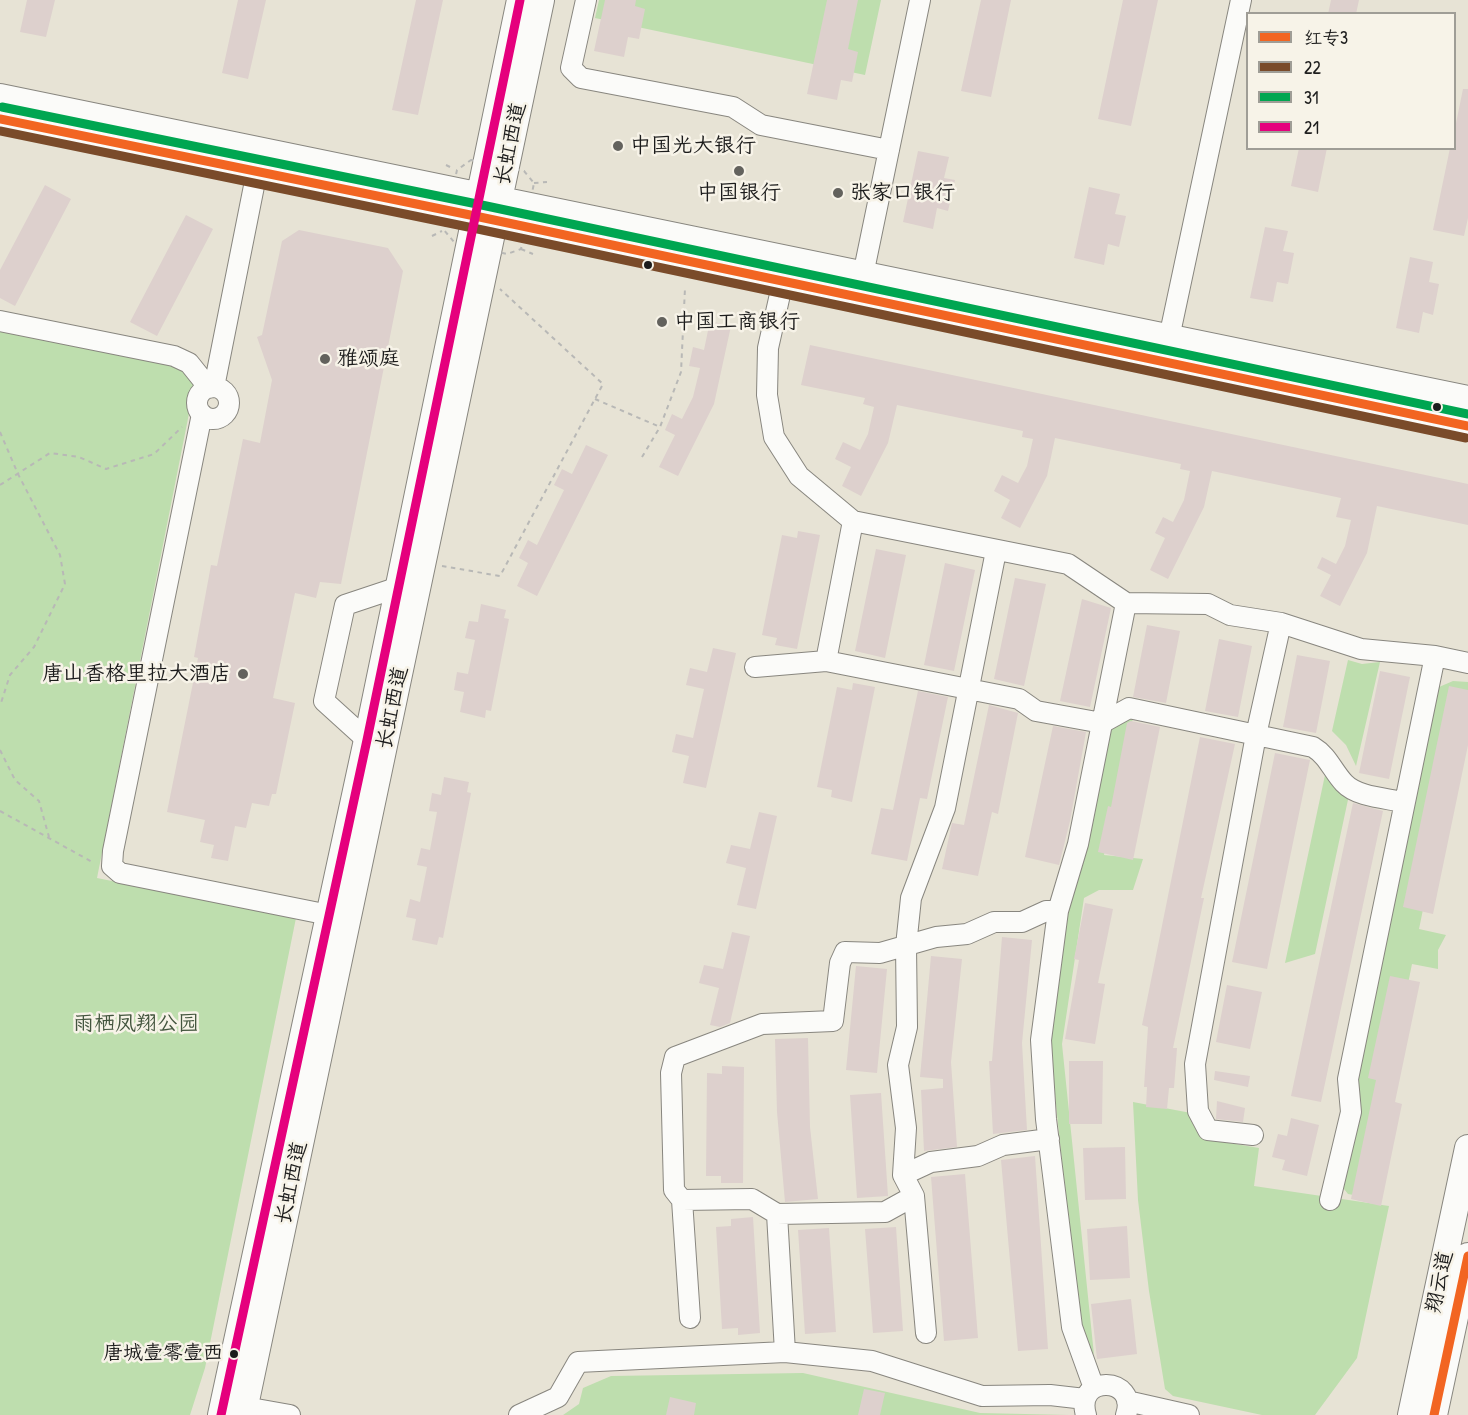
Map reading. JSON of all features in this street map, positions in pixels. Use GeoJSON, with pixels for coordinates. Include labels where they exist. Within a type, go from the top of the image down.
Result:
{"type":"FeatureCollection","features":[{"type":"Feature","properties":{"kind":"main road","name":"长虹西道"},"geometry":{"type":"LineString","coordinates":[[236,1412],[487,208],[520,0]]}},
{"type":"Feature","properties":{"kind":"main road","name":"长虹西道"},"geometry":{"type":"LineString","coordinates":[[236,1412],[329,915],[367,740],[396,588],[487,208],[541,0]]}},
{"type":"Feature","properties":{"kind":"main road"},"geometry":{"type":"LineString","coordinates":[[0,97],[487,208],[783,281],[1468,426]]}},
{"type":"Feature","properties":{"kind":"main road"},"geometry":{"type":"LineString","coordinates":[[0,119],[257,171],[487,208],[863,275],[1468,399]]}},
{"type":"Feature","properties":{"kind":"main road","name":"翔云道"},"geometry":{"type":"LineString","coordinates":[[1411,1415],[1468,1148]]}},
{"type":"Feature","properties":{"kind":"main road","name":"翔云道"},"geometry":{"type":"LineString","coordinates":[[1434,1415],[1468,1256]]}},
{"type":"Feature","properties":{"kind":"street"},"geometry":{"type":"LineString","coordinates":[[586,0],[571,68],[581,78],[733,107],[761,125],[889,150]]}},
{"type":"Feature","properties":{"kind":"street"},"geometry":{"type":"LineString","coordinates":[[863,275],[920,0]]}},
{"type":"Feature","properties":{"kind":"street"},"geometry":{"type":"LineString","coordinates":[[1169,338],[1240,0]]}},
{"type":"Feature","properties":{"kind":"street"},"geometry":{"type":"LineString","coordinates":[[257,171],[211,387],[198,399],[112,866],[120,873],[329,915]]}},
{"type":"Feature","properties":{"kind":"street"},"geometry":{"type":"LineString","coordinates":[[783,281],[768,348],[767,395],[774,437],[799,476],[853,521],[1068,564],[1126,603],[1208,604],[1230,615],[1281,623],[1361,649],[1435,656],[1468,663]]}},
{"type":"Feature","properties":{"kind":"street"},"geometry":{"type":"LineString","coordinates":[[0,321],[174,356],[189,363],[211,387]]}},
{"type":"Feature","properties":{"kind":"street"},"geometry":{"type":"LineString","coordinates":[[826,660],[853,521]]}},
{"type":"Feature","properties":{"kind":"street"},"geometry":{"type":"LineString","coordinates":[[926,1333],[914,1196],[903,1175],[906,1128],[898,1065],[908,1027],[906,946],[911,898],[945,808],[996,550]]}},
{"type":"Feature","properties":{"kind":"street"},"geometry":{"type":"LineString","coordinates":[[367,740],[324,701],[345,605],[396,588]]}},
{"type":"Feature","properties":{"kind":"street"},"geometry":{"type":"LineString","coordinates":[[1088,1401],[1072,1327],[1049,1139],[1041,1040],[1058,911],[1078,844],[1126,603]]}},
{"type":"Feature","properties":{"kind":"street"},"geometry":{"type":"LineString","coordinates":[[1253,1135],[1208,1130],[1198,1111],[1194,1064],[1256,735],[1281,623]]}},
{"type":"Feature","properties":{"kind":"street"},"geometry":{"type":"LineString","coordinates":[[1330,1200],[1351,1112],[1348,1079],[1403,802],[1435,656]]}},
{"type":"Feature","properties":{"kind":"street"},"geometry":{"type":"LineString","coordinates":[[755,667],[826,660],[1019,699],[1036,711],[1102,723],[1129,708],[1312,747],[1324,754],[1345,784],[1355,791],[1403,802]]}},
{"type":"Feature","properties":{"kind":"street"},"geometry":{"type":"LineString","coordinates":[[690,1318],[682,1200],[674,1190],[671,1073],[675,1057],[762,1024],[833,1021],[840,963],[845,952],[880,953],[936,937],[967,934],[994,922],[1022,922],[1046,911],[1058,911]]}},
{"type":"Feature","properties":{"kind":"street"},"geometry":{"type":"LineString","coordinates":[[903,1175],[931,1162],[978,1156],[1003,1145],[1049,1139]]}},
{"type":"Feature","properties":{"kind":"street"},"geometry":{"type":"LineString","coordinates":[[682,1200],[752,1199],[777,1214],[885,1212],[914,1196]]}},
{"type":"Feature","properties":{"kind":"street"},"geometry":{"type":"LineString","coordinates":[[777,1214],[785,1352]]}},
{"type":"Feature","properties":{"kind":"street"},"geometry":{"type":"LineString","coordinates":[[519,1415],[558,1397],[578,1362],[785,1352],[872,1361],[982,1396],[1050,1395],[1088,1401]]}},
{"type":"Feature","properties":{"kind":"street"},"geometry":{"type":"LineString","coordinates":[[1088,1401],[1107,1384],[1120,1389],[1126,1408],[1189,1415]]}},
{"type":"Feature","properties":{"kind":"street"},"geometry":{"type":"LineString","coordinates":[[236,1412],[290,1415]]}},
{"type":"Feature","properties":{"kind":"path"},"geometry":{"type":"LineString","coordinates":[[446,165],[457,170]]}},
{"type":"Feature","properties":{"kind":"path"},"geometry":{"type":"LineString","coordinates":[[534,183],[547,182]]}},
{"type":"Feature","properties":{"kind":"path"},"geometry":{"type":"LineString","coordinates":[[432,236],[444,230]]}},
{"type":"Feature","properties":{"kind":"path"},"geometry":{"type":"LineString","coordinates":[[521,249],[533,254]]}},
{"type":"Feature","properties":{"kind":"path"},"geometry":{"type":"LineString","coordinates":[[442,566],[500,576],[603,384],[500,288]]}},
{"type":"Feature","properties":{"kind":"path"},"geometry":{"type":"LineString","coordinates":[[642,457],[660,427],[681,372],[685,288]]}},
{"type":"Feature","properties":{"kind":"path"},"geometry":{"type":"LineString","coordinates":[[595,399],[660,427]]}},
{"type":"Feature","properties":{"kind":"path"},"geometry":{"type":"LineString","coordinates":[[0,485],[50,453],[79,458],[106,469],[154,454],[194,419]]}},
{"type":"Feature","properties":{"kind":"path"},"geometry":{"type":"LineString","coordinates":[[0,432],[18,474],[60,555],[65,584],[34,647],[10,675],[0,705]]}},
{"type":"Feature","properties":{"kind":"path"},"geometry":{"type":"LineString","coordinates":[[0,750],[15,780],[39,801],[49,837]]}},
{"type":"Feature","properties":{"kind":"path"},"geometry":{"type":"LineString","coordinates":[[0,811],[94,863]]}},
{"type":"Feature","properties":{"kind":"green space"},"geometry":{"type":"Polygon","coordinates":[[[599,0],[881,0],[865,75],[595,18],[599,0]]]}},
{"type":"Feature","properties":{"kind":"green space","name":"雨栖凤翔公园"},"geometry":{"type":"Polygon","coordinates":[[[0,314],[199,363],[97,878],[296,918],[205,1368],[190,1415],[0,1415],[0,314]]]}},
{"type":"Feature","properties":{"kind":"green space"},"geometry":{"type":"Polygon","coordinates":[[[1348,660],[1362,664],[1380,662],[1356,766],[1346,745],[1332,731],[1348,660]]]}},
{"type":"Feature","properties":{"kind":"green space"},"geometry":{"type":"Polygon","coordinates":[[[1453,681],[1468,682],[1468,690],[1419,929],[1446,935],[1438,950],[1438,969],[1412,964],[1365,1197],[1348,1194],[1340,1184],[1356,1078],[1439,687],[1453,681]]]}},
{"type":"Feature","properties":{"kind":"green space"},"geometry":{"type":"Polygon","coordinates":[[[1133,718],[1104,855],[1143,859],[1133,890],[1099,890],[1084,898],[1062,1044],[1094,1355],[1079,1324],[1048,1028],[1065,919],[1109,728],[1133,718]]]}},
{"type":"Feature","properties":{"kind":"green space"},"geometry":{"type":"Polygon","coordinates":[[[1325,775],[1335,789],[1349,795],[1315,954],[1285,963],[1325,775]]]}},
{"type":"Feature","properties":{"kind":"green space"},"geometry":{"type":"Polygon","coordinates":[[[1133,1102],[1191,1113],[1206,1139],[1259,1148],[1254,1186],[1389,1206],[1357,1358],[1315,1415],[1262,1415],[1173,1396],[1165,1389],[1149,1291],[1138,1200],[1133,1102]]]}},
{"type":"Feature","properties":{"kind":"green space"},"geometry":{"type":"Polygon","coordinates":[[[803,1373],[980,1413],[1069,1415],[563,1415],[579,1404],[583,1388],[611,1376],[803,1373]]]}},
{"type":"Feature","properties":{"kind":"building"},"geometry":{"type":"Polygon","coordinates":[[[27,0],[55,0],[46,37],[20,32],[27,0]]]}},
{"type":"Feature","properties":{"kind":"building"},"geometry":{"type":"Polygon","coordinates":[[[238,0],[266,0],[248,79],[222,73],[238,0]]]}},
{"type":"Feature","properties":{"kind":"building"},"geometry":{"type":"Polygon","coordinates":[[[416,0],[443,0],[418,115],[392,110],[416,0]]]}},
{"type":"Feature","properties":{"kind":"building"},"geometry":{"type":"Polygon","coordinates":[[[605,0],[636,0],[635,6],[645,9],[639,39],[628,37],[624,57],[594,51],[605,0]]]}},
{"type":"Feature","properties":{"kind":"building"},"geometry":{"type":"Polygon","coordinates":[[[827,0],[858,0],[848,49],[858,52],[852,82],[841,80],[837,100],[807,94],[827,0]]]}},
{"type":"Feature","properties":{"kind":"building"},"geometry":{"type":"Polygon","coordinates":[[[981,0],[1011,0],[991,97],[961,91],[981,0]]]}},
{"type":"Feature","properties":{"kind":"building"},"geometry":{"type":"Polygon","coordinates":[[[1123,0],[1158,0],[1131,126],[1098,119],[1123,0]]]}},
{"type":"Feature","properties":{"kind":"building"},"geometry":{"type":"Polygon","coordinates":[[[1331,0],[1359,0],[1356,12],[1328,12],[1331,0]]]}},
{"type":"Feature","properties":{"kind":"building"},"geometry":{"type":"Polygon","coordinates":[[[1463,89],[1468,89],[1468,218],[1464,236],[1433,230],[1450,150],[1456,150],[1456,123],[1463,89]]]}},
{"type":"Feature","properties":{"kind":"building"},"geometry":{"type":"Polygon","coordinates":[[[1299,150],[1327,150],[1318,192],[1291,186],[1299,150]]]}},
{"type":"Feature","properties":{"kind":"building"},"geometry":{"type":"Polygon","coordinates":[[[918,151],[949,157],[944,178],[955,180],[948,211],[937,208],[933,229],[903,222],[918,151]]]}},
{"type":"Feature","properties":{"kind":"building"},"geometry":{"type":"Polygon","coordinates":[[[45,185],[71,199],[15,306],[0,298],[0,270],[45,185]]]}},
{"type":"Feature","properties":{"kind":"building"},"geometry":{"type":"Polygon","coordinates":[[[1089,187],[1120,194],[1115,214],[1126,216],[1119,247],[1108,244],[1104,265],[1074,258],[1089,187]]]}},
{"type":"Feature","properties":{"kind":"building"},"geometry":{"type":"Polygon","coordinates":[[[186,215],[213,229],[157,336],[130,322],[186,215]]]}},
{"type":"Feature","properties":{"kind":"building"},"geometry":{"type":"Polygon","coordinates":[[[1265,227],[1288,231],[1283,251],[1294,253],[1288,284],[1277,282],[1273,302],[1250,298],[1265,227]]]}},
{"type":"Feature","properties":{"kind":"building"},"geometry":{"type":"Polygon","coordinates":[[[299,230],[388,248],[403,271],[341,584],[320,582],[316,598],[295,593],[273,698],[295,703],[276,794],[272,794],[269,806],[252,803],[246,828],[235,826],[228,861],[211,858],[214,845],[200,842],[205,820],[167,812],[198,658],[194,657],[211,565],[217,566],[243,439],[260,443],[272,380],[257,337],[262,335],[282,241],[299,230]]]}},
{"type":"Feature","properties":{"kind":"building"},"geometry":{"type":"Polygon","coordinates":[[[1410,257],[1433,262],[1429,282],[1439,284],[1433,315],[1423,312],[1419,333],[1396,328],[1410,257]]]}},
{"type":"Feature","properties":{"kind":"building"},"geometry":{"type":"Polygon","coordinates":[[[710,321],[731,326],[714,404],[678,476],[659,467],[675,435],[665,430],[672,414],[682,419],[693,397],[700,368],[689,366],[693,347],[704,350],[710,321]]]}},
{"type":"Feature","properties":{"kind":"building"},"geometry":{"type":"Polygon","coordinates":[[[810,345],[1468,484],[1468,525],[1377,506],[1367,553],[1340,606],[1320,596],[1331,575],[1317,568],[1322,557],[1336,564],[1345,546],[1351,520],[1336,517],[1341,498],[1212,471],[1204,507],[1168,579],[1150,570],[1165,538],[1155,533],[1163,517],[1173,522],[1184,500],[1190,471],[1180,469],[1181,464],[1055,438],[1047,476],[1020,528],[1001,518],[1010,500],[994,491],[1002,475],[1018,483],[1027,466],[1033,439],[1022,437],[1023,431],[897,405],[888,443],[861,496],[842,486],[851,467],[835,459],[843,442],[860,450],[868,434],[874,407],[863,404],[865,398],[801,385],[810,345]]]}},
{"type":"Feature","properties":{"kind":"building"},"geometry":{"type":"Polygon","coordinates":[[[586,445],[608,455],[537,596],[517,586],[528,563],[519,558],[528,540],[537,545],[564,490],[554,485],[562,469],[572,474],[586,445]]]}},
{"type":"Feature","properties":{"kind":"building"},"geometry":{"type":"Polygon","coordinates":[[[798,531],[820,535],[797,649],[775,645],[777,638],[762,635],[782,535],[797,538],[798,531]]]}},
{"type":"Feature","properties":{"kind":"building"},"geometry":{"type":"Polygon","coordinates":[[[876,549],[906,555],[885,658],[855,651],[876,549]]]}},
{"type":"Feature","properties":{"kind":"building"},"geometry":{"type":"Polygon","coordinates":[[[945,563],[975,570],[954,671],[924,665],[945,563]]]}},
{"type":"Feature","properties":{"kind":"building"},"geometry":{"type":"Polygon","coordinates":[[[1015,578],[1046,584],[1024,686],[994,679],[1015,578]]]}},
{"type":"Feature","properties":{"kind":"building"},"geometry":{"type":"Polygon","coordinates":[[[1082,599],[1111,608],[1090,707],[1060,701],[1082,599]]]}},
{"type":"Feature","properties":{"kind":"building"},"geometry":{"type":"Polygon","coordinates":[[[481,604],[506,610],[504,618],[509,619],[491,711],[486,710],[485,718],[460,712],[464,692],[454,690],[457,672],[468,674],[475,640],[465,638],[469,621],[478,622],[481,604]]]}},
{"type":"Feature","properties":{"kind":"building"},"geometry":{"type":"Polygon","coordinates":[[[1147,625],[1180,631],[1166,703],[1133,697],[1147,625]]]}},
{"type":"Feature","properties":{"kind":"building"},"geometry":{"type":"Polygon","coordinates":[[[1219,639],[1252,646],[1238,717],[1205,711],[1219,639]]]}},
{"type":"Feature","properties":{"kind":"building"},"geometry":{"type":"Polygon","coordinates":[[[713,648],[736,653],[706,788],[683,783],[689,756],[672,752],[676,734],[693,738],[704,689],[686,685],[690,668],[707,672],[713,648]]]}},
{"type":"Feature","properties":{"kind":"building"},"geometry":{"type":"Polygon","coordinates":[[[1297,655],[1330,661],[1316,733],[1283,727],[1297,655]]]}},
{"type":"Feature","properties":{"kind":"building"},"geometry":{"type":"Polygon","coordinates":[[[1380,671],[1410,677],[1389,779],[1359,773],[1380,671]]]}},
{"type":"Feature","properties":{"kind":"building"},"geometry":{"type":"Polygon","coordinates":[[[853,683],[875,687],[852,802],[831,797],[832,790],[817,787],[837,687],[852,690],[853,683]]]}},
{"type":"Feature","properties":{"kind":"building"},"geometry":{"type":"Polygon","coordinates":[[[1449,686],[1468,690],[1468,745],[1433,914],[1403,907],[1449,686]]]}},
{"type":"Feature","properties":{"kind":"building"},"geometry":{"type":"Polygon","coordinates":[[[918,691],[948,697],[927,799],[920,798],[907,861],[871,854],[881,808],[893,810],[918,691]]]}},
{"type":"Feature","properties":{"kind":"building"},"geometry":{"type":"Polygon","coordinates":[[[989,705],[1018,713],[998,814],[992,812],[978,876],[942,869],[952,823],[964,825],[989,705]]]}},
{"type":"Feature","properties":{"kind":"building"},"geometry":{"type":"Polygon","coordinates":[[[1131,721],[1160,727],[1133,860],[1098,852],[1108,806],[1111,807],[1127,723],[1131,721]]]}},
{"type":"Feature","properties":{"kind":"building"},"geometry":{"type":"Polygon","coordinates":[[[1053,726],[1086,732],[1070,821],[1059,865],[1025,857],[1053,726]]]}},
{"type":"Feature","properties":{"kind":"building"},"geometry":{"type":"Polygon","coordinates":[[[1200,737],[1235,744],[1201,898],[1204,898],[1173,1048],[1177,1048],[1174,1088],[1169,1088],[1167,1109],[1146,1107],[1147,1087],[1144,1087],[1148,1027],[1142,1025],[1200,737]]]}},
{"type":"Feature","properties":{"kind":"building"},"geometry":{"type":"Polygon","coordinates":[[[1275,753],[1310,760],[1267,969],[1232,962],[1275,753]]]}},
{"type":"Feature","properties":{"kind":"building"},"geometry":{"type":"Polygon","coordinates":[[[444,777],[469,782],[467,792],[471,793],[443,938],[439,937],[437,945],[412,940],[416,919],[406,917],[410,899],[420,902],[427,867],[417,865],[421,848],[430,850],[437,812],[429,811],[432,793],[441,795],[444,777]]]}},
{"type":"Feature","properties":{"kind":"building"},"geometry":{"type":"Polygon","coordinates":[[[1353,803],[1383,811],[1321,1102],[1291,1096],[1353,803]]]}},
{"type":"Feature","properties":{"kind":"building"},"geometry":{"type":"Polygon","coordinates":[[[759,812],[777,816],[756,909],[737,905],[746,868],[726,863],[731,845],[750,849],[759,812]]]}},
{"type":"Feature","properties":{"kind":"building"},"geometry":{"type":"Polygon","coordinates":[[[1085,903],[1113,909],[1098,983],[1105,984],[1095,1044],[1065,1039],[1079,960],[1074,959],[1085,903]]]}},
{"type":"Feature","properties":{"kind":"building"},"geometry":{"type":"Polygon","coordinates":[[[732,932],[750,936],[730,1023],[720,1027],[710,1025],[719,988],[699,983],[704,965],[723,969],[732,932]]]}},
{"type":"Feature","properties":{"kind":"building"},"geometry":{"type":"Polygon","coordinates":[[[1002,937],[1032,940],[1022,1043],[1027,1130],[993,1134],[989,1061],[992,1061],[1002,937]]]}},
{"type":"Feature","properties":{"kind":"building"},"geometry":{"type":"Polygon","coordinates":[[[931,956],[962,959],[951,1062],[957,1147],[924,1151],[921,1090],[943,1088],[943,1079],[920,1077],[931,956]]]}},
{"type":"Feature","properties":{"kind":"building"},"geometry":{"type":"Polygon","coordinates":[[[856,966],[887,969],[877,1073],[846,1070],[856,966]]]}},
{"type":"Feature","properties":{"kind":"building"},"geometry":{"type":"Polygon","coordinates":[[[1390,976],[1420,982],[1395,1102],[1402,1104],[1381,1206],[1351,1199],[1376,1080],[1368,1078],[1390,976]]]}},
{"type":"Feature","properties":{"kind":"building"},"geometry":{"type":"Polygon","coordinates":[[[1227,985],[1262,992],[1250,1049],[1216,1042],[1227,985]]]}},
{"type":"Feature","properties":{"kind":"building"},"geometry":{"type":"Polygon","coordinates":[[[808,1038],[810,1127],[818,1199],[785,1202],[777,1112],[775,1039],[808,1038]]]}},
{"type":"Feature","properties":{"kind":"building"},"geometry":{"type":"Polygon","coordinates":[[[1069,1061],[1103,1061],[1102,1124],[1069,1124],[1069,1061]]]}},
{"type":"Feature","properties":{"kind":"building"},"geometry":{"type":"Polygon","coordinates":[[[722,1066],[744,1067],[743,1183],[721,1183],[721,1176],[706,1176],[707,1073],[722,1074],[722,1066]]]}},
{"type":"Feature","properties":{"kind":"building"},"geometry":{"type":"Polygon","coordinates":[[[1215,1071],[1250,1076],[1248,1087],[1214,1080],[1215,1071]]]}},
{"type":"Feature","properties":{"kind":"building"},"geometry":{"type":"Polygon","coordinates":[[[881,1093],[888,1196],[857,1198],[850,1095],[881,1093]]]}},
{"type":"Feature","properties":{"kind":"building"},"geometry":{"type":"Polygon","coordinates":[[[1217,1101],[1245,1108],[1243,1122],[1216,1119],[1217,1101]]]}},
{"type":"Feature","properties":{"kind":"building"},"geometry":{"type":"Polygon","coordinates":[[[1291,1118],[1319,1125],[1307,1176],[1282,1170],[1285,1160],[1272,1157],[1278,1134],[1287,1136],[1291,1118]]]}},
{"type":"Feature","properties":{"kind":"building"},"geometry":{"type":"Polygon","coordinates":[[[1125,1147],[1126,1199],[1085,1200],[1083,1148],[1125,1147]]]}},
{"type":"Feature","properties":{"kind":"building"},"geometry":{"type":"Polygon","coordinates":[[[1035,1156],[1048,1349],[1018,1351],[1001,1160],[1035,1156]]]}},
{"type":"Feature","properties":{"kind":"building"},"geometry":{"type":"Polygon","coordinates":[[[965,1174],[978,1338],[944,1341],[931,1177],[965,1174]]]}},
{"type":"Feature","properties":{"kind":"building"},"geometry":{"type":"Polygon","coordinates":[[[753,1217],[760,1333],[738,1335],[738,1328],[722,1329],[716,1227],[731,1226],[731,1219],[753,1217]]]}},
{"type":"Feature","properties":{"kind":"building"},"geometry":{"type":"Polygon","coordinates":[[[1127,1226],[1130,1278],[1090,1280],[1087,1229],[1127,1226]]]}},
{"type":"Feature","properties":{"kind":"building"},"geometry":{"type":"Polygon","coordinates":[[[896,1227],[903,1331],[873,1333],[865,1229],[896,1227]]]}},
{"type":"Feature","properties":{"kind":"building"},"geometry":{"type":"Polygon","coordinates":[[[829,1228],[836,1332],[805,1334],[798,1230],[829,1228]]]}},
{"type":"Feature","properties":{"kind":"building"},"geometry":{"type":"Polygon","coordinates":[[[1131,1299],[1137,1354],[1097,1359],[1091,1304],[1131,1299]]]}},
{"type":"Feature","properties":{"kind":"building"},"geometry":{"type":"Polygon","coordinates":[[[864,1389],[885,1393],[880,1415],[858,1415],[864,1389]]]}},
{"type":"Feature","properties":{"kind":"building"},"geometry":{"type":"Polygon","coordinates":[[[670,1397],[696,1403],[694,1415],[666,1415],[670,1397]]]}},
{"type":"Feature","properties":{"kind":"transit line","name":"21"},"geometry":{"type":"LineString","coordinates":[[221,1415],[367,740],[520,0]]}},
{"type":"Feature","properties":{"kind":"transit line","name":"31"},"geometry":{"type":"LineString","coordinates":[[2,107],[477,204],[1468,414]]}},
{"type":"Feature","properties":{"kind":"transit line","name":"红专3"},"geometry":{"type":"LineString","coordinates":[[0,119],[475,216],[1468,426]]}},
{"type":"Feature","properties":{"kind":"transit line","name":"22"},"geometry":{"type":"LineString","coordinates":[[0,131],[473,228],[1466,438]]}},
{"type":"Feature","properties":{"kind":"transit line","name":"红专3"},"geometry":{"type":"LineString","coordinates":[[1434,1415],[1468,1256]]}},
{"type":"Feature","properties":{"kind":"place","name":"中国光大银行"},"geometry":{"type":"Point","coordinates":[618,146]}},
{"type":"Feature","properties":{"kind":"place","name":"中国银行"},"geometry":{"type":"Point","coordinates":[739,171]}},
{"type":"Feature","properties":{"kind":"place","name":"张家口银行"},"geometry":{"type":"Point","coordinates":[838,193]}},
{"type":"Feature","properties":{"kind":"place","name":"中国工商银行"},"geometry":{"type":"Point","coordinates":[662,322]}},
{"type":"Feature","properties":{"kind":"place","name":"雅颂庭"},"geometry":{"type":"Point","coordinates":[325,359]}},
{"type":"Feature","properties":{"kind":"place","name":"唐山香格里拉大酒店"},"geometry":{"type":"Point","coordinates":[243,674]}},
{"type":"Feature","properties":{"kind":"place","name":"唐城壹零壹西"},"geometry":{"type":"Point","coordinates":[234,1354]}}]}
